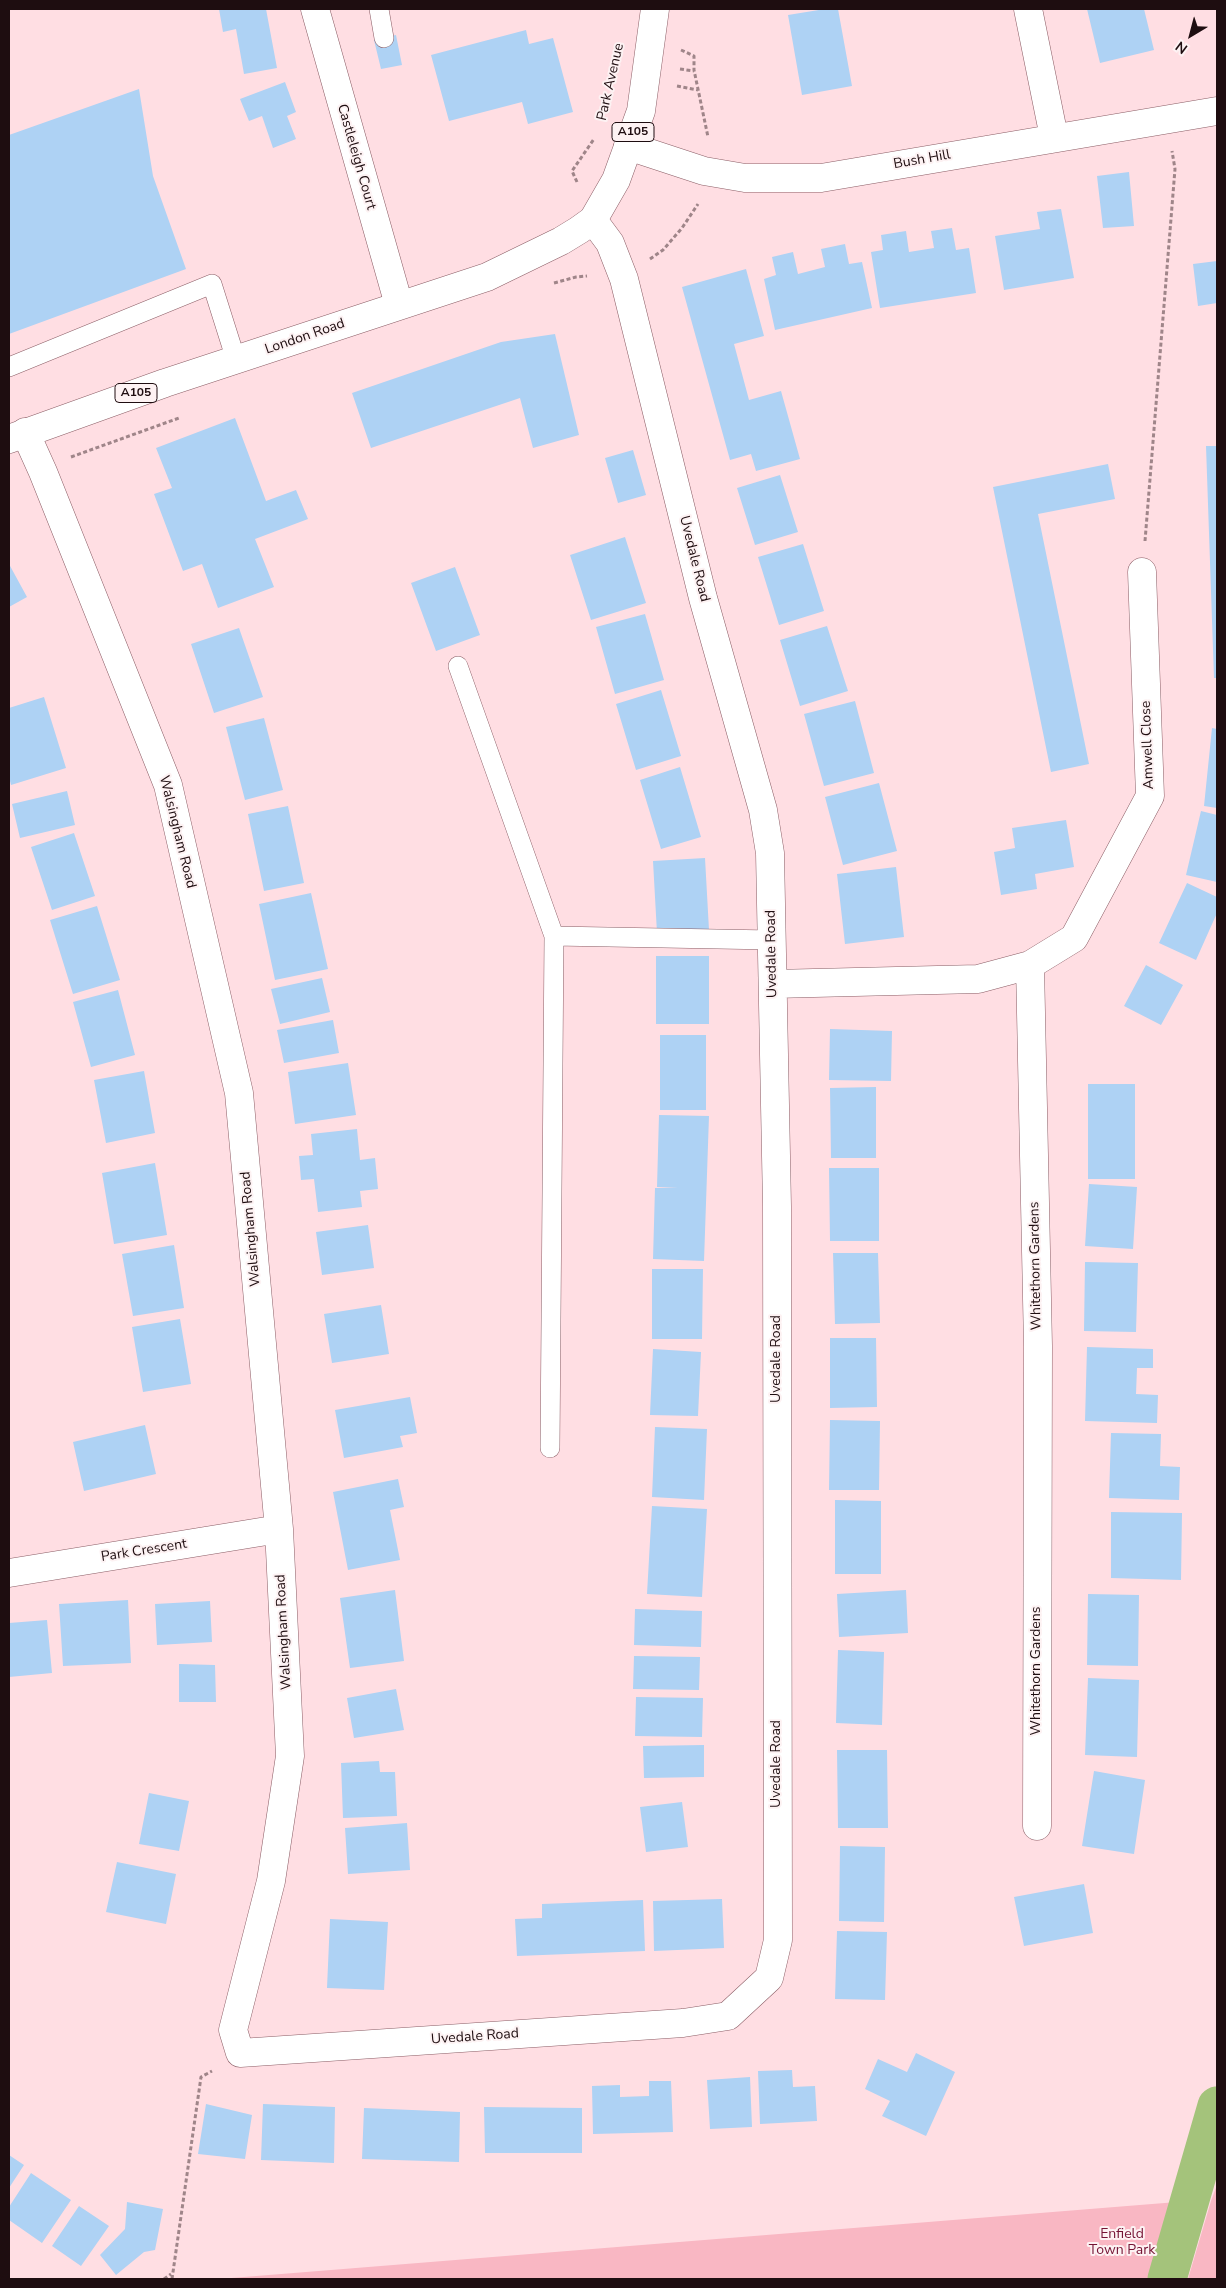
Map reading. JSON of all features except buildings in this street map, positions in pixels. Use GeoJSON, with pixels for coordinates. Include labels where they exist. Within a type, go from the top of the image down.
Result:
{"type":"FeatureCollection","features":[{"type":"Feature","properties":{"kind":"street","name":"Castleleigh Court"},"geometry":{"type":"LineString","coordinates":[[315,9],[399,305]]}},
{"type":"Feature","properties":{"kind":"street","name":"A105"},"geometry":{"type":"LineString","coordinates":[[593,220],[616,180],[641,111],[655,9]]}},
{"type":"Feature","properties":{"kind":"street"},"geometry":{"type":"LineString","coordinates":[[1028,9],[1054,137]]}},
{"type":"Feature","properties":{"kind":"street","name":"Bush Hill"},"geometry":{"type":"LineString","coordinates":[[628,146],[704,171],[745,178],[821,178],[1217,110]]}},
{"type":"Feature","properties":{"kind":"street","name":"London Road"},"geometry":{"type":"LineString","coordinates":[[17,435],[399,305],[487,277],[561,241],[593,220]]}},
{"type":"Feature","properties":{"kind":"street","name":"Uvedale Road"},"geometry":{"type":"LineString","coordinates":[[240,2053],[683,2023],[728,2016],[769,1978],[778,1940],[777,1206],[770,853],[763,810],[704,598],[624,279],[610,243],[593,220]]}},
{"type":"Feature","properties":{"kind":"street","name":"Walsingham Road"},"geometry":{"type":"LineString","coordinates":[[17,435],[43,472],[168,785],[237,1084],[279,1530],[290,1756],[271,1880],[232,2030],[240,2053]]}},
{"type":"Feature","properties":{"kind":"street","name":"Amwell Close"},"geometry":{"type":"LineString","coordinates":[[1030,965],[1074,938],[1150,796],[1142,572]]}},
{"type":"Feature","properties":{"kind":"street"},"geometry":{"type":"LineString","coordinates":[[773,984],[978,979],[1030,965]]}},
{"type":"Feature","properties":{"kind":"street","name":"Whitethorn Gardens"},"geometry":{"type":"LineString","coordinates":[[1030,965],[1038,1346],[1037,1826]]}},
{"type":"Feature","properties":{"kind":"street","name":"Park Crescent"},"geometry":{"type":"LineString","coordinates":[[9,1573],[279,1530]]}},
{"type":"Feature","properties":{"kind":"lane"},"geometry":{"type":"LineString","coordinates":[[379,9],[384,38]]}},
{"type":"Feature","properties":{"kind":"lane"},"geometry":{"type":"LineString","coordinates":[[9,367],[212,284],[236,360]]}},
{"type":"Feature","properties":{"kind":"lane"},"geometry":{"type":"LineString","coordinates":[[458,666],[554,936],[550,1448]]}},
{"type":"Feature","properties":{"kind":"lane"},"geometry":{"type":"LineString","coordinates":[[554,936],[772,940]]}},
{"type":"Feature","properties":{"kind":"path"},"geometry":{"type":"LineString","coordinates":[[694,70],[707,129]]}},
{"type":"Feature","properties":{"kind":"path"},"geometry":{"type":"LineString","coordinates":[[674,85],[698,90]]}},
{"type":"Feature","properties":{"kind":"path"},"geometry":{"type":"LineString","coordinates":[[1142,572],[1175,169],[1166,119]]}},
{"type":"Feature","properties":{"kind":"path","name":"Park Avenue"},"geometry":{"type":"LineString","coordinates":[[593,220],[572,171],[595,137]]}},
{"type":"Feature","properties":{"kind":"path"},"geometry":{"type":"LineString","coordinates":[[647,260],[663,250],[682,228],[701,198]]}},
{"type":"Feature","properties":{"kind":"path"},"geometry":{"type":"LineString","coordinates":[[43,472],[66,465],[72,456],[179,418]]}},
{"type":"Feature","properties":{"kind":"path"},"geometry":{"type":"LineString","coordinates":[[172,2279],[171,2274],[201,2078],[240,2053]]}},
{"type":"Feature","properties":{"kind":"path"},"geometry":{"type":"LineString","coordinates":[[164,2279],[171,2274]]}},
{"type":"Feature","properties":{"kind":"green space"},"geometry":{"type":"Polygon","coordinates":[[[1217,2185],[1217,2279],[1188,2279],[1211,2201],[1217,2185]]]}},
{"type":"Feature","properties":{"kind":"green space","name":"Enfield Town Park"},"geometry":{"type":"Polygon","coordinates":[[[1177,2202],[1152,2279],[219,2279],[1177,2202]]]}},
{"type":"Feature","properties":{"kind":"waterway"},"geometry":{"type":"LineString","coordinates":[[1167,2279],[1217,2106]]}}]}
